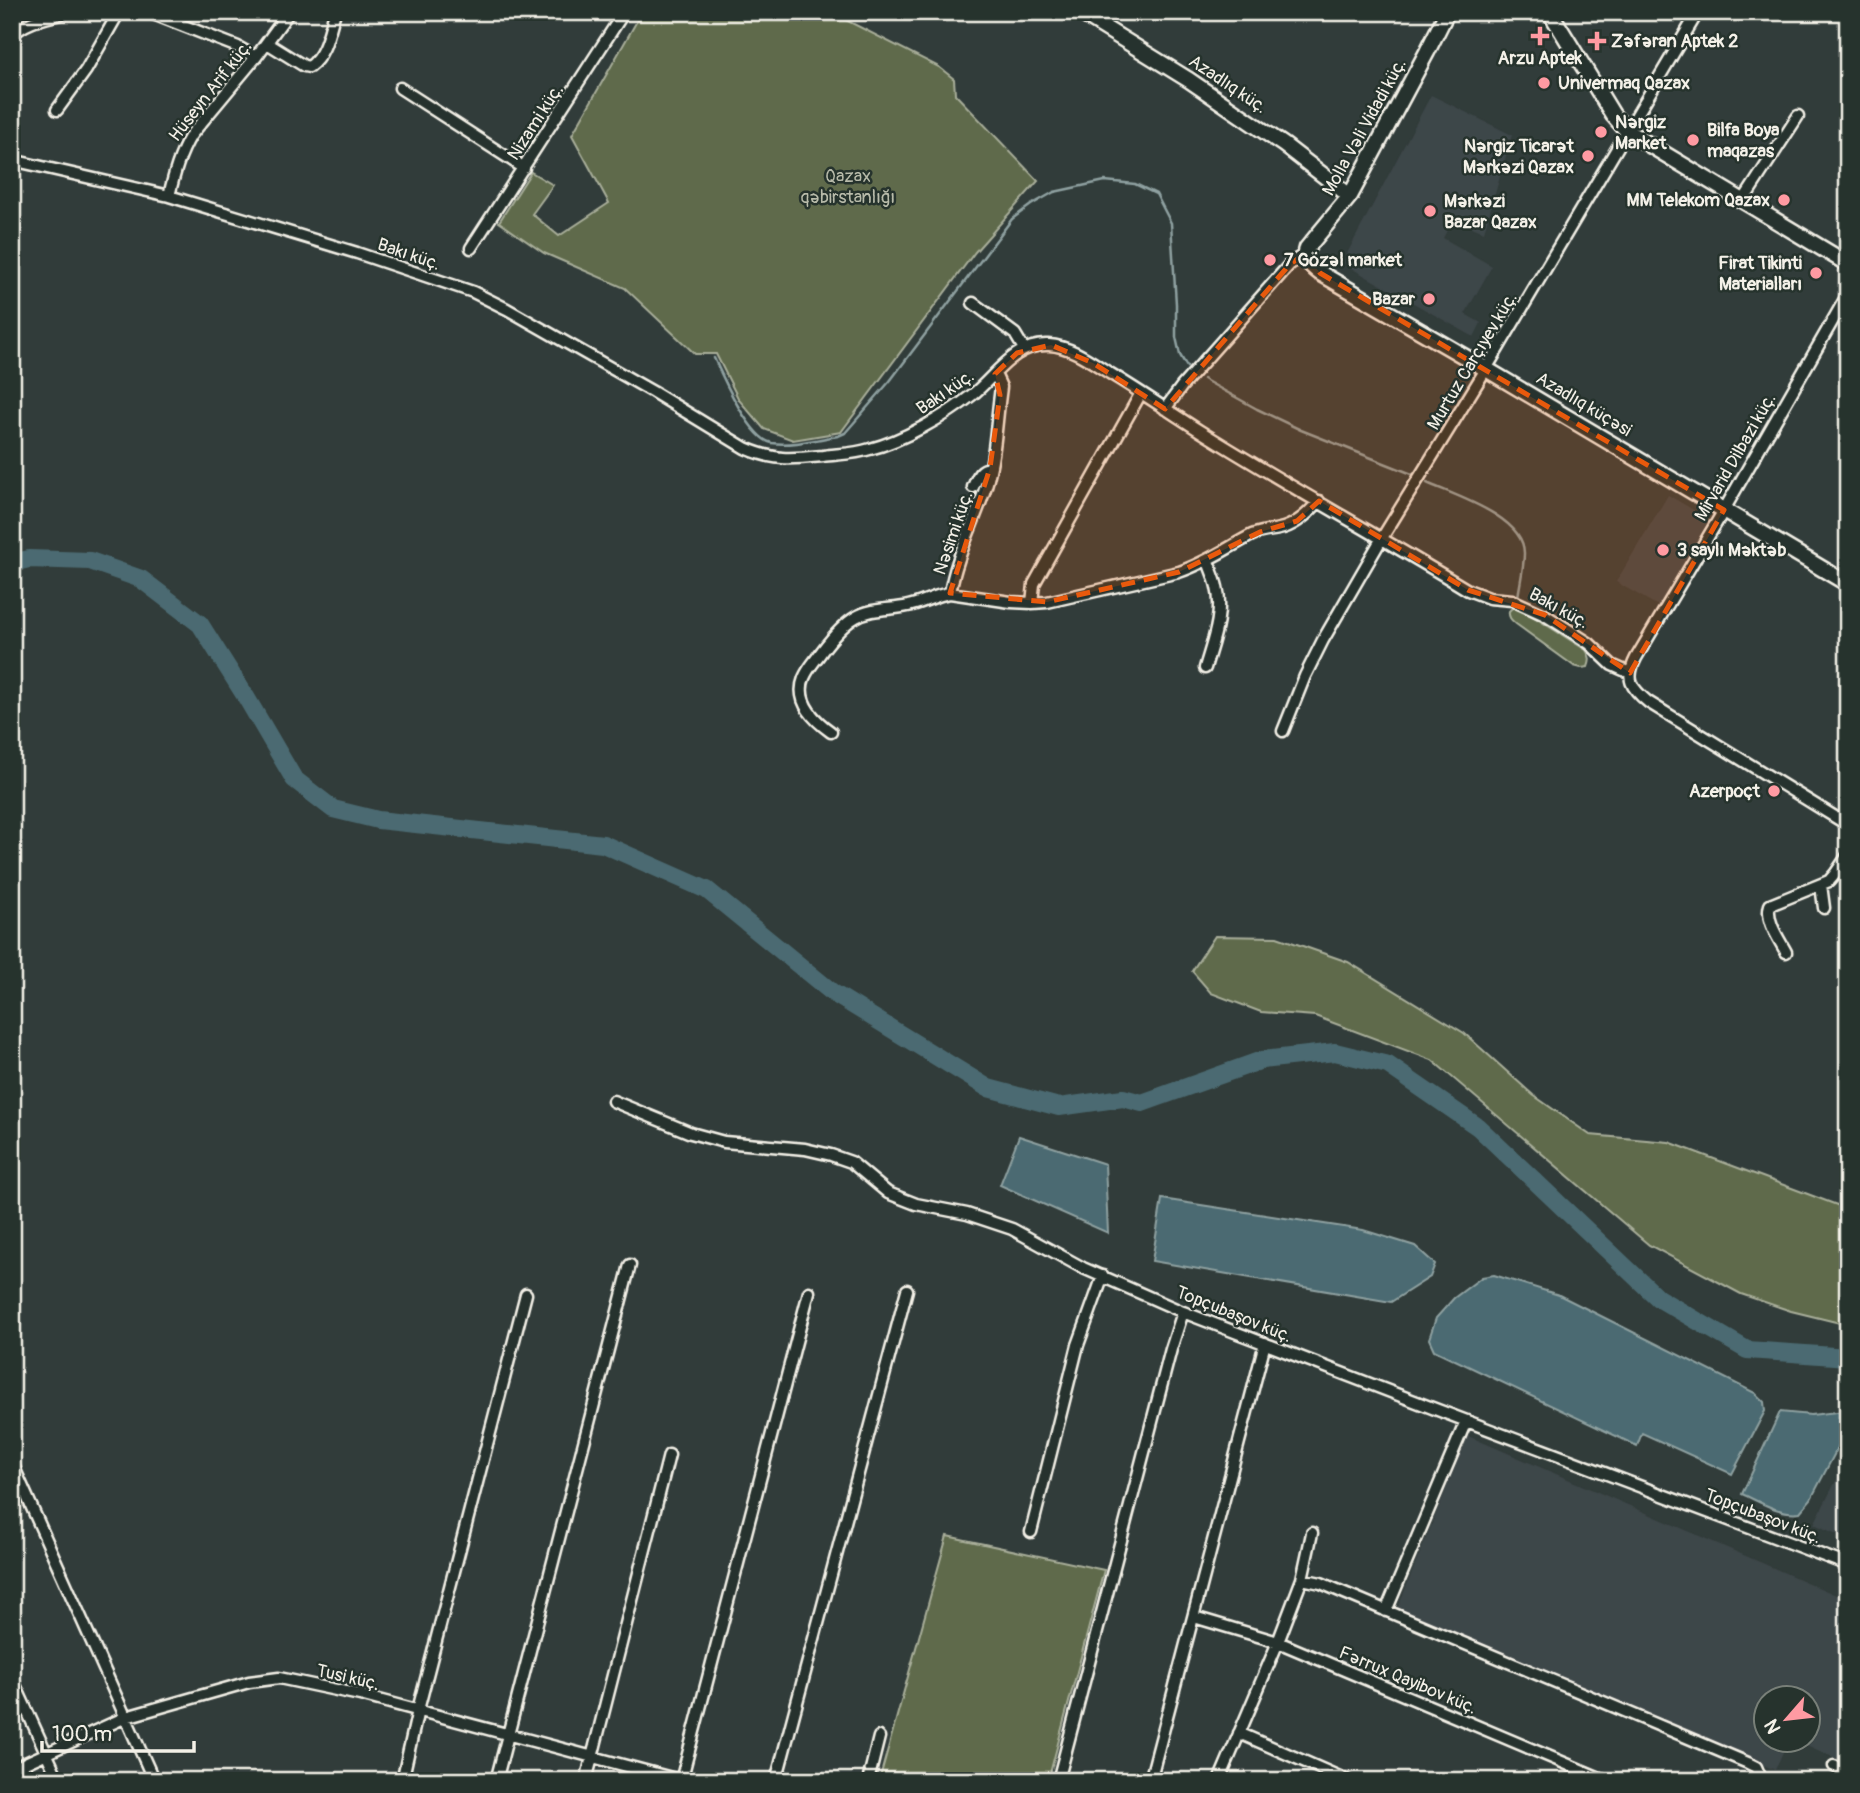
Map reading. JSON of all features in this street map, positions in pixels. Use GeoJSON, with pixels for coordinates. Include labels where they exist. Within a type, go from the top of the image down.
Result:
{"type":"FeatureCollection","features":[{"type":"Feature","properties":{"kind":"street"},"geometry":{"type":"LineString","coordinates":[[12,35],[27,24],[67,12]]}},
{"type":"Feature","properties":{"kind":"street"},"geometry":{"type":"LineString","coordinates":[[57,110],[86,70],[118,12]]}},
{"type":"Feature","properties":{"kind":"street"},"geometry":{"type":"LineString","coordinates":[[148,12],[238,47],[256,57]]}},
{"type":"Feature","properties":{"kind":"street","name":"Hüseyn Arif küç."},"geometry":{"type":"LineString","coordinates":[[169,196],[178,161],[191,135],[256,57],[289,12]]}},
{"type":"Feature","properties":{"kind":"street"},"geometry":{"type":"LineString","coordinates":[[267,43],[309,67],[325,45],[335,12]]}},
{"type":"Feature","properties":{"kind":"street","name":"Nizami küç."},"geometry":{"type":"LineString","coordinates":[[471,248],[624,12]]}},
{"type":"Feature","properties":{"kind":"street","name":"Azadlıq küç."},"geometry":{"type":"LineString","coordinates":[[1079,12],[1189,80],[1284,145],[1350,196]]}},
{"type":"Feature","properties":{"kind":"street","name":"Molla Vəli Vidadi küç."},"geometry":{"type":"LineString","coordinates":[[1305,254],[1310,243],[1350,196],[1447,12]]}},
{"type":"Feature","properties":{"kind":"street"},"geometry":{"type":"LineString","coordinates":[[1550,12],[1613,115],[1628,132],[1848,264]]}},
{"type":"Feature","properties":{"kind":"street","name":"Murtuz Carçıyev küç."},"geometry":{"type":"LineString","coordinates":[[1283,731],[1323,640],[1698,12]]}},
{"type":"Feature","properties":{"kind":"street"},"geometry":{"type":"LineString","coordinates":[[400,88],[524,168]]}},
{"type":"Feature","properties":{"kind":"street"},"geometry":{"type":"LineString","coordinates":[[1743,201],[1798,116]]}},
{"type":"Feature","properties":{"kind":"street","name":"Bakı küç."},"geometry":{"type":"LineString","coordinates":[[12,160],[169,196],[344,248],[473,292],[653,392],[745,448],[775,458],[857,452],[881,446],[953,409],[974,394],[1005,362],[1024,349],[1051,345],[1073,352],[1468,590],[1489,598],[1512,600],[1545,614],[1589,643],[1612,665],[1630,673],[1634,689],[1648,702],[1848,825]]}},
{"type":"Feature","properties":{"kind":"street"},"geometry":{"type":"LineString","coordinates":[[1165,409],[1182,386],[1290,264],[1305,254]]}},
{"type":"Feature","properties":{"kind":"street","name":"Azadlıq küçəsi"},"geometry":{"type":"LineString","coordinates":[[1305,254],[1308,262],[1320,273],[1848,584]]}},
{"type":"Feature","properties":{"kind":"street","name":"Mirvarid Dilbazi küç."},"geometry":{"type":"LineString","coordinates":[[1630,673],[1636,658],[1848,293]]}},
{"type":"Feature","properties":{"kind":"street"},"geometry":{"type":"LineString","coordinates":[[973,303],[1015,334],[1024,349]]}},
{"type":"Feature","properties":{"kind":"street","name":"Nəsimi küç."},"geometry":{"type":"LineString","coordinates":[[995,374],[1001,387],[990,468],[950,593],[1011,603],[1047,602],[1179,572],[1208,561],[1261,532],[1282,528],[1297,521],[1309,513],[1318,501]]}},
{"type":"Feature","properties":{"kind":"street"},"geometry":{"type":"LineString","coordinates":[[1032,603],[1034,584],[1141,393]]}},
{"type":"Feature","properties":{"kind":"street"},"geometry":{"type":"LineString","coordinates":[[973,487],[981,471],[990,468]]}},
{"type":"Feature","properties":{"kind":"street"},"geometry":{"type":"LineString","coordinates":[[1205,668],[1219,604],[1208,561]]}},
{"type":"Feature","properties":{"kind":"street"},"geometry":{"type":"LineString","coordinates":[[831,732],[815,721],[809,713],[802,685],[807,671],[832,638],[847,623],[866,612],[911,606],[950,593]]}},
{"type":"Feature","properties":{"kind":"street"},"geometry":{"type":"LineString","coordinates":[[1786,952],[1769,917],[1770,905],[1821,885],[1835,874],[1848,855]]}},
{"type":"Feature","properties":{"kind":"street"},"geometry":{"type":"LineString","coordinates":[[1821,885],[1824,908]]}},
{"type":"Feature","properties":{"kind":"street","name":"Topçubaşov küç."},"geometry":{"type":"LineString","coordinates":[[613,1101],[691,1133],[724,1142],[805,1149],[831,1155],[851,1163],[888,1193],[916,1204],[967,1214],[1012,1229],[1083,1268],[1183,1312],[1848,1565]]}},
{"type":"Feature","properties":{"kind":"street"},"geometry":{"type":"LineString","coordinates":[[496,1781],[630,1265]]}},
{"type":"Feature","properties":{"kind":"street"},"geometry":{"type":"LineString","coordinates":[[1031,1532],[1078,1345],[1102,1276]]}},
{"type":"Feature","properties":{"kind":"street"},"geometry":{"type":"LineString","coordinates":[[776,1781],[908,1290]]}},
{"type":"Feature","properties":{"kind":"street"},"geometry":{"type":"LineString","coordinates":[[682,1781],[809,1292]]}},
{"type":"Feature","properties":{"kind":"street"},"geometry":{"type":"LineString","coordinates":[[402,1781],[526,1294]]}},
{"type":"Feature","properties":{"kind":"street"},"geometry":{"type":"LineString","coordinates":[[1058,1781],[1183,1312]]}},
{"type":"Feature","properties":{"kind":"street"},"geometry":{"type":"LineString","coordinates":[[1150,1781],[1265,1343]]}},
{"type":"Feature","properties":{"kind":"street"},"geometry":{"type":"LineString","coordinates":[[1386,1611],[1466,1421]]}},
{"type":"Feature","properties":{"kind":"street"},"geometry":{"type":"LineString","coordinates":[[586,1781],[669,1455]]}},
{"type":"Feature","properties":{"kind":"street"},"geometry":{"type":"LineString","coordinates":[[12,1463],[154,1781]]}},
{"type":"Feature","properties":{"kind":"street"},"geometry":{"type":"LineString","coordinates":[[1219,1781],[1302,1579],[1312,1533]]}},
{"type":"Feature","properties":{"kind":"street"},"geometry":{"type":"LineString","coordinates":[[1302,1579],[1321,1583],[1748,1763],[1760,1773],[1762,1781]]}},
{"type":"Feature","properties":{"kind":"street","name":"Fərrux Qayibov küç."},"geometry":{"type":"LineString","coordinates":[[1194,1617],[1278,1642],[1607,1781]]}},
{"type":"Feature","properties":{"kind":"street"},"geometry":{"type":"LineString","coordinates":[[12,1678],[59,1781]]}},
{"type":"Feature","properties":{"kind":"street","name":"Tusi küç."},"geometry":{"type":"LineString","coordinates":[[12,1769],[127,1717],[212,1692],[279,1678],[360,1695],[682,1781]]}},
{"type":"Feature","properties":{"kind":"street"},"geometry":{"type":"LineString","coordinates":[[1239,1733],[1349,1781]]}},
{"type":"Feature","properties":{"kind":"street"},"geometry":{"type":"LineString","coordinates":[[868,1781],[879,1737]]}},
{"type":"Feature","properties":{"kind":"street"},"geometry":{"type":"LineString","coordinates":[[1834,1766],[1848,1772]]}},
{"type":"Feature","properties":{"kind":"highlighted area"},"geometry":{"type":"Polygon","coordinates":[[[1305,254],[1320,273],[1724,510],[1630,673],[1545,615],[1468,590],[1319,501],[1297,521],[1260,532],[1179,572],[1047,602],[950,593],[990,468],[1000,395],[995,374],[1017,353],[1051,345],[1093,363],[1165,409],[1290,264],[1305,254]]]}},
{"type":"Feature","properties":{"kind":"shaded area","name":"Mərkəzi Bazar Qazax"},"geometry":{"type":"Polygon","coordinates":[[[1431,95],[1512,135],[1484,232],[1453,219],[1443,238],[1492,266],[1465,314],[1481,323],[1474,337],[1342,263],[1431,95]]]}},
{"type":"Feature","properties":{"kind":"shaded area","name":"3 saylı Məktəb"},"geometry":{"type":"Polygon","coordinates":[[[1668,495],[1709,519],[1658,606],[1616,582],[1668,495]]]}},
{"type":"Feature","properties":{"kind":"shaded area"},"geometry":{"type":"Polygon","coordinates":[[[1468,1436],[1843,1598],[1848,1589],[1848,1764],[1822,1752],[1822,1685],[1752,1685],[1752,1755],[1782,1755],[1775,1770],[1397,1609],[1468,1436]]]}},
{"type":"Feature","properties":{"kind":"shaded area"},"geometry":{"type":"Polygon","coordinates":[[[1848,1457],[1848,1539],[1814,1524],[1848,1457]]]}},
{"type":"Feature","properties":{"kind":"green space","name":"Qazax qəbirstanlığı"},"geometry":{"type":"Polygon","coordinates":[[[642,12],[830,12],[939,67],[954,79],[955,94],[1038,181],[975,252],[841,432],[793,440],[764,429],[739,400],[716,354],[695,354],[625,288],[544,253],[499,222],[531,172],[553,185],[532,214],[559,236],[609,203],[572,135],[642,12]]]}},
{"type":"Feature","properties":{"kind":"green space"},"geometry":{"type":"Polygon","coordinates":[[[1518,607],[1586,650],[1590,658],[1588,667],[1574,666],[1511,620],[1509,611],[1518,607]]]}},
{"type":"Feature","properties":{"kind":"green space"},"geometry":{"type":"Polygon","coordinates":[[[1215,936],[1277,937],[1348,962],[1464,1033],[1533,1095],[1590,1135],[1669,1142],[1848,1208],[1848,1325],[1791,1311],[1741,1294],[1649,1245],[1432,1060],[1315,1016],[1261,1012],[1211,993],[1192,971],[1215,936]]]}},
{"type":"Feature","properties":{"kind":"green space"},"geometry":{"type":"Polygon","coordinates":[[[947,1536],[1104,1570],[1048,1781],[879,1781],[947,1536]]]}},
{"type":"Feature","properties":{"kind":"water"},"geometry":{"type":"Polygon","coordinates":[[[1019,1136],[1105,1164],[1108,1233],[1000,1185],[1019,1136]]]}},
{"type":"Feature","properties":{"kind":"water"},"geometry":{"type":"Polygon","coordinates":[[[1162,1199],[1363,1230],[1415,1246],[1435,1264],[1430,1277],[1391,1302],[1152,1261],[1162,1199]]]}},
{"type":"Feature","properties":{"kind":"water"},"geometry":{"type":"Polygon","coordinates":[[[1494,1275],[1559,1295],[1755,1393],[1764,1402],[1765,1411],[1732,1474],[1642,1433],[1637,1446],[1434,1350],[1429,1339],[1436,1318],[1454,1298],[1482,1277],[1494,1275]]]}},
{"type":"Feature","properties":{"kind":"water"},"geometry":{"type":"Polygon","coordinates":[[[1845,1411],[1848,1415],[1848,1428],[1811,1499],[1800,1512],[1778,1510],[1742,1494],[1780,1412],[1811,1415],[1845,1411]]]}},
{"type":"Feature","properties":{"kind":"waterway"},"geometry":{"type":"LineString","coordinates":[[714,358],[746,420],[764,439],[772,443],[788,444],[845,433],[890,381],[1012,219],[1054,192],[1105,181],[1135,184],[1156,194],[1171,223],[1176,337],[1180,355],[1187,367]]}},
{"type":"Feature","properties":{"kind":"waterway"},"geometry":{"type":"LineString","coordinates":[[1203,379],[1301,430],[1412,474]]}},
{"type":"Feature","properties":{"kind":"waterway"},"geometry":{"type":"LineString","coordinates":[[1427,483],[1486,509],[1513,529],[1521,540],[1524,553],[1518,597]]}},
{"type":"Feature","properties":{"kind":"waterway"},"geometry":{"type":"LineString","coordinates":[[12,563],[29,559],[90,561],[141,579],[200,624],[294,779],[333,809],[378,820],[603,844],[707,890],[833,993],[988,1088],[1059,1107],[1123,1098],[1142,1103],[1262,1060],[1335,1052],[1388,1065],[1478,1127],[1658,1298],[1747,1350],[1848,1357]]}},
{"type":"Feature","properties":{"kind":"place","name":"Arzu Aptek"},"geometry":{"type":"Point","coordinates":[1540,36]}},
{"type":"Feature","properties":{"kind":"place","name":"Zəfəran Aptek 2"},"geometry":{"type":"Point","coordinates":[1597,41]}},
{"type":"Feature","properties":{"kind":"place","name":"Univermaq Qazax"},"geometry":{"type":"Point","coordinates":[1544,83]}},
{"type":"Feature","properties":{"kind":"place","name":"Nərgiz Market"},"geometry":{"type":"Point","coordinates":[1601,132]}},
{"type":"Feature","properties":{"kind":"place","name":"Bilfa Boya maqazas"},"geometry":{"type":"Point","coordinates":[1693,140]}},
{"type":"Feature","properties":{"kind":"place","name":"Nərgiz Ticarət Mərkəzi Qazax"},"geometry":{"type":"Point","coordinates":[1588,156]}},
{"type":"Feature","properties":{"kind":"place","name":"MM Telekom Qazax"},"geometry":{"type":"Point","coordinates":[1784,200]}},
{"type":"Feature","properties":{"kind":"place","name":"Mərkəzi Bazar Qazax"},"geometry":{"type":"Point","coordinates":[1430,211]}},
{"type":"Feature","properties":{"kind":"place","name":"7 Gözəl market"},"geometry":{"type":"Point","coordinates":[1270,260]}},
{"type":"Feature","properties":{"kind":"place","name":"Firat Tikinti Materialları"},"geometry":{"type":"Point","coordinates":[1816,273]}},
{"type":"Feature","properties":{"kind":"place","name":"Bazar"},"geometry":{"type":"Point","coordinates":[1429,299]}},
{"type":"Feature","properties":{"kind":"place","name":"3 saylı Məktəb"},"geometry":{"type":"Point","coordinates":[1663,550]}},
{"type":"Feature","properties":{"kind":"place","name":"Azerpoçt"},"geometry":{"type":"Point","coordinates":[1774,791]}}]}
